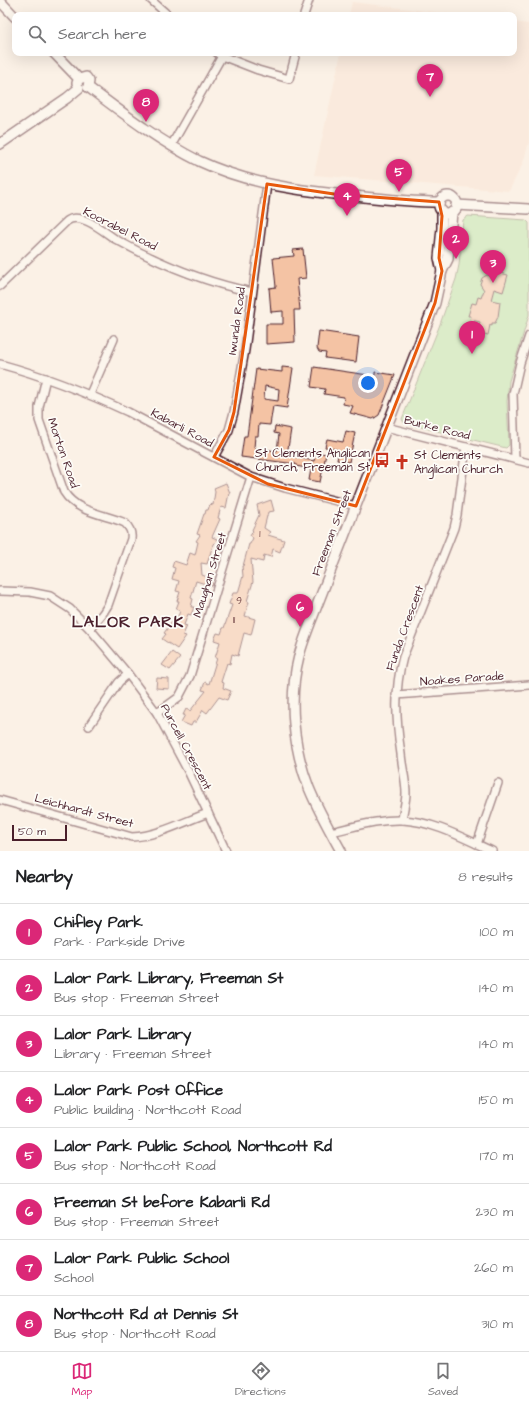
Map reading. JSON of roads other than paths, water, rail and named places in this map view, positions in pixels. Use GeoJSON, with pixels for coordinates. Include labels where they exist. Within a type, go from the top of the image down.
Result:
{"type":"FeatureCollection","features":[{"type":"Feature","properties":{"kind":"street"},"geometry":{"type":"LineString","coordinates":[[151,0],[165,12]]}},
{"type":"Feature","properties":{"kind":"street"},"geometry":{"type":"LineString","coordinates":[[305,12],[309,0]]}},
{"type":"Feature","properties":{"kind":"street"},"geometry":{"type":"LineString","coordinates":[[0,1],[12,13]]}},
{"type":"Feature","properties":{"kind":"street"},"geometry":{"type":"LineString","coordinates":[[0,144],[84,88],[90,82],[84,77],[79,79],[57,56]]}},
{"type":"Feature","properties":{"kind":"street"},"geometry":{"type":"LineString","coordinates":[[171,146],[218,56]]}},
{"type":"Feature","properties":{"kind":"street"},"geometry":{"type":"LineString","coordinates":[[222,56],[258,70],[289,79],[295,56]]}},
{"type":"Feature","properties":{"kind":"street"},"geometry":{"type":"LineString","coordinates":[[84,88],[171,146],[207,164],[267,184],[315,193],[440,207],[446,214],[454,208],[529,209]]}},
{"type":"Feature","properties":{"kind":"street","name":"Iwunda Road"},"geometry":{"type":"LineString","coordinates":[[214,457],[229,430],[234,412],[245,350],[267,184]]}},
{"type":"Feature","properties":{"kind":"street"},"geometry":{"type":"LineString","coordinates":[[440,207],[444,197],[449,196],[453,198],[454,208]]}},
{"type":"Feature","properties":{"kind":"street","name":"Freeman Street"},"geometry":{"type":"LineString","coordinates":[[440,207],[442,228],[439,258],[442,271]]}},
{"type":"Feature","properties":{"kind":"street","name":"Freeman Street"},"geometry":{"type":"LineString","coordinates":[[341,851],[310,790],[301,766],[294,724],[296,668],[302,646],[434,303],[442,271],[448,259],[454,208]]}},
{"type":"Feature","properties":{"kind":"street","name":"Koorabel Road"},"geometry":{"type":"LineString","coordinates":[[0,286],[67,221],[75,217],[84,220],[132,248],[160,262],[195,276],[252,292]]}},
{"type":"Feature","properties":{"kind":"street"},"geometry":{"type":"LineString","coordinates":[[515,460],[513,394],[520,363],[529,336]]}},
{"type":"Feature","properties":{"kind":"street"},"geometry":{"type":"LineString","coordinates":[[90,394],[114,339]]}},
{"type":"Feature","properties":{"kind":"street","name":"Kabarli Road"},"geometry":{"type":"LineString","coordinates":[[0,364],[46,378],[90,394],[128,412],[252,477],[285,488],[356,506]]}},
{"type":"Feature","properties":{"kind":"street","name":"Morton Road"},"geometry":{"type":"LineString","coordinates":[[46,378],[39,407],[39,417],[64,492],[70,501],[78,506],[125,523],[129,527],[131,534],[131,539],[108,605],[90,629]]}},
{"type":"Feature","properties":{"kind":"street","name":"Burke Road"},"geometry":{"type":"LineString","coordinates":[[386,427],[529,463]]}},
{"type":"Feature","properties":{"kind":"street","name":"Funda Crescent"},"geometry":{"type":"LineString","coordinates":[[402,820],[406,795],[397,728],[396,695],[398,676],[403,657],[456,522],[466,447]]}},
{"type":"Feature","properties":{"kind":"street","name":"Maughan Street"},"geometry":{"type":"LineString","coordinates":[[158,713],[179,697],[190,676],[252,477]]}},
{"type":"Feature","properties":{"kind":"street","name":"Purcell Crescent"},"geometry":{"type":"LineString","coordinates":[[0,591],[30,592],[50,596],[70,609],[90,629],[128,674],[158,713],[189,773],[226,851]]}},
{"type":"Feature","properties":{"kind":"street"},"geometry":{"type":"LineString","coordinates":[[89,726],[118,682],[128,674]]}},
{"type":"Feature","properties":{"kind":"street","name":"Noakes Parade"},"geometry":{"type":"LineString","coordinates":[[396,695],[529,685]]}},
{"type":"Feature","properties":{"kind":"street"},"geometry":{"type":"LineString","coordinates":[[476,844],[498,783]]}},
{"type":"Feature","properties":{"kind":"street","name":"Leichhardt Street"},"geometry":{"type":"LineString","coordinates":[[0,800],[132,837],[140,837],[157,833],[208,813]]}},
{"type":"Feature","properties":{"kind":"street"},"geometry":{"type":"LineString","coordinates":[[331,832],[367,824],[402,820],[418,822],[442,829],[492,851]]}},
{"type":"Feature","properties":{"kind":"place","name":"Lalor Park Public School"},"geometry":{"type":"Point","coordinates":[430,97]}},
{"type":"Feature","properties":{"kind":"place","name":"Northcott Rd at Dennis St"},"geometry":{"type":"Point","coordinates":[146,122]}},
{"type":"Feature","properties":{"kind":"place","name":"Lalor Park Public School, Northcott Rd"},"geometry":{"type":"Point","coordinates":[399,192]}},
{"type":"Feature","properties":{"kind":"place","name":"Lalor Park Post Office"},"geometry":{"type":"Point","coordinates":[347,216]}},
{"type":"Feature","properties":{"kind":"place","name":"Lalor Park Library, Freeman St"},"geometry":{"type":"Point","coordinates":[456,259]}},
{"type":"Feature","properties":{"kind":"place","name":"Lalor Park Library"},"geometry":{"type":"Point","coordinates":[493,283]}},
{"type":"Feature","properties":{"kind":"place","name":"Chifley Park"},"geometry":{"type":"Point","coordinates":[472,354]}},
{"type":"Feature","properties":{"kind":"place","name":"St Clements Anglican Church, Freeman St"},"geometry":{"type":"Point","coordinates":[382,460]}},
{"type":"Feature","properties":{"kind":"place","name":"St Clements Anglican Church"},"geometry":{"type":"Point","coordinates":[402,462]}},
{"type":"Feature","properties":{"kind":"place","name":"Freeman St before Kabarli Rd"},"geometry":{"type":"Point","coordinates":[300,627]}},
{"type":"Feature","properties":{"kind":"district","name":"LALOR PARK"},"geometry":{"type":"Point","coordinates":[128,622]}}]}
